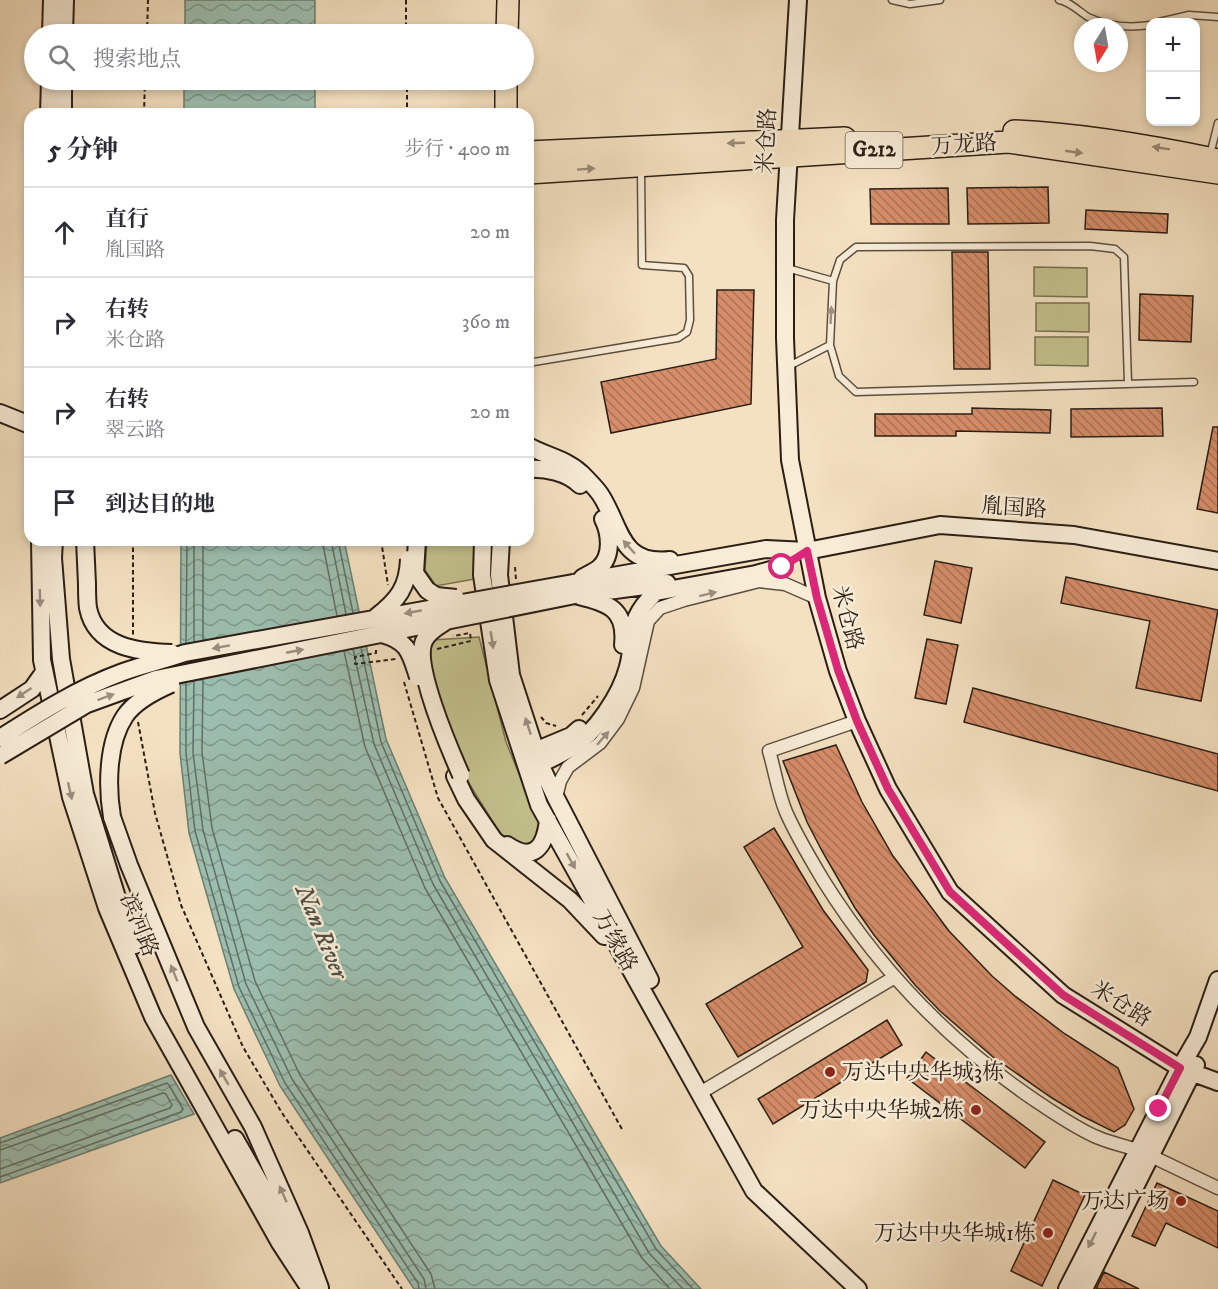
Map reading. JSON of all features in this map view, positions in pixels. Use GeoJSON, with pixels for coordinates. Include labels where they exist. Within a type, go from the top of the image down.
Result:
{"type":"FeatureCollection","features":[{"type":"Feature","properties":{"kind":"highway"},"geometry":{"type":"LineString","coordinates":[[496,24],[497,0]]}},
{"type":"Feature","properties":{"kind":"highway"},"geometry":{"type":"LineString","coordinates":[[507,24],[508,0]]}},
{"type":"Feature","properties":{"kind":"highway"},"geometry":{"type":"LineString","coordinates":[[495,108],[496,90]]}},
{"type":"Feature","properties":{"kind":"highway"},"geometry":{"type":"LineString","coordinates":[[506,90],[506,108]]}},
{"type":"Feature","properties":{"kind":"highway","name":"万龙路"},"geometry":{"type":"LineString","coordinates":[[534,152],[1008,142],[1215,164]]}},
{"type":"Feature","properties":{"kind":"highway","name":"万龙路"},"geometry":{"type":"LineString","coordinates":[[534,173],[641,165],[789,148]]}},
{"type":"Feature","properties":{"kind":"street"},"geometry":{"type":"LineString","coordinates":[[51,24],[52,0]]}},
{"type":"Feature","properties":{"kind":"street"},"geometry":{"type":"LineString","coordinates":[[64,24],[65,0]]}},
{"type":"Feature","properties":{"kind":"street","name":"米仓路"},"geometry":{"type":"LineString","coordinates":[[798,0],[789,148],[785,268],[790,460],[817,598],[838,670],[857,721],[888,789],[950,892],[1063,995],[1186,1070],[1218,1082]]}},
{"type":"Feature","properties":{"kind":"street"},"geometry":{"type":"LineString","coordinates":[[51,108],[56,90]]}},
{"type":"Feature","properties":{"kind":"street"},"geometry":{"type":"LineString","coordinates":[[60,90],[64,108]]}},
{"type":"Feature","properties":{"kind":"street"},"geometry":{"type":"LineString","coordinates":[[0,413],[24,423]]}},
{"type":"Feature","properties":{"kind":"street"},"geometry":{"type":"LineString","coordinates":[[534,448],[560,458],[580,472],[600,494],[620,537],[633,554],[664,560],[766,549]]}},
{"type":"Feature","properties":{"kind":"street"},"geometry":{"type":"LineString","coordinates":[[0,756],[87,704],[156,679],[211,668],[377,626],[447,620],[574,589],[600,567],[608,552],[609,531],[593,498],[574,479],[549,469],[534,469]]}},
{"type":"Feature","properties":{"kind":"street","name":"胤国路"},"geometry":{"type":"LineString","coordinates":[[574,589],[766,549],[807,551],[940,525],[1074,534],[1218,561]]}},
{"type":"Feature","properties":{"kind":"street","name":"滨河路"},"geometry":{"type":"LineString","coordinates":[[40,546],[44,672],[71,797],[107,908],[153,1017],[185,1063],[219,1123],[280,1243],[317,1289]]}},
{"type":"Feature","properties":{"kind":"street","name":"滨河路"},"geometry":{"type":"LineString","coordinates":[[54,546],[61,659],[84,794],[119,904],[185,1063]]}},
{"type":"Feature","properties":{"kind":"street"},"geometry":{"type":"LineString","coordinates":[[85,546],[88,609],[98,629],[110,640],[127,649],[185,653]]}},
{"type":"Feature","properties":{"kind":"street"},"geometry":{"type":"LineString","coordinates":[[377,626],[402,589],[408,572],[410,546]]}},
{"type":"Feature","properties":{"kind":"street"},"geometry":{"type":"LineString","coordinates":[[417,546],[415,573],[427,590],[436,596],[455,598],[574,589],[605,603],[618,613],[624,632],[620,667],[607,697],[595,715],[571,736],[531,760]]}},
{"type":"Feature","properties":{"kind":"street","name":"万缘路"},"geometry":{"type":"LineString","coordinates":[[483,546],[482,575],[498,680],[531,760],[556,798],[669,1017],[754,1191],[858,1289]]}},
{"type":"Feature","properties":{"kind":"street","name":"万缘路"},"geometry":{"type":"LineString","coordinates":[[501,546],[499,575],[511,675],[539,805],[633,972],[762,1185],[872,1289]]}},
{"type":"Feature","properties":{"kind":"street","name":"胤国路"},"geometry":{"type":"LineString","coordinates":[[574,589],[782,567],[807,551]]}},
{"type":"Feature","properties":{"kind":"street"},"geometry":{"type":"LineString","coordinates":[[531,760],[573,747],[604,717],[615,699],[628,666],[635,618],[645,602],[656,592],[756,574],[782,567]]}},
{"type":"Feature","properties":{"kind":"street"},"geometry":{"type":"LineString","coordinates":[[556,798],[560,781],[568,767],[600,743],[618,719],[633,688],[648,621],[660,608],[759,581],[785,584],[817,598]]}},
{"type":"Feature","properties":{"kind":"street"},"geometry":{"type":"LineString","coordinates":[[0,738],[81,690],[122,672],[185,653],[377,626],[574,589]]}},
{"type":"Feature","properties":{"kind":"street"},"geometry":{"type":"LineString","coordinates":[[447,620],[432,629],[424,641],[422,659],[440,729],[466,799],[494,840],[570,900],[594,923],[633,972]]}},
{"type":"Feature","properties":{"kind":"street"},"geometry":{"type":"LineString","coordinates":[[377,626],[405,644],[458,776],[502,841],[518,852],[530,852],[540,847],[546,837],[548,820]]}},
{"type":"Feature","properties":{"kind":"street"},"geometry":{"type":"LineString","coordinates":[[211,668],[148,695],[125,715],[115,739],[108,794],[112,817],[129,865],[196,1027],[253,1126],[300,1233],[317,1289]]}},
{"type":"Feature","properties":{"kind":"street"},"geometry":{"type":"LineString","coordinates":[[0,710],[32,689],[44,672]]}},
{"type":"Feature","properties":{"kind":"street"},"geometry":{"type":"LineString","coordinates":[[857,721],[769,751],[786,811],[807,851],[855,928],[895,977],[945,1029],[1020,1090],[1099,1138],[1145,1153],[1218,1188]]}},
{"type":"Feature","properties":{"kind":"street"},"geometry":{"type":"LineString","coordinates":[[704,1090],[895,977]]}},
{"type":"Feature","properties":{"kind":"street"},"geometry":{"type":"LineString","coordinates":[[1186,1070],[1218,980]]}},
{"type":"Feature","properties":{"kind":"street"},"geometry":{"type":"LineString","coordinates":[[1084,1289],[1145,1153],[1218,1010]]}},
{"type":"Feature","properties":{"kind":"street"},"geometry":{"type":"LineString","coordinates":[[1067,1289],[1145,1153]]}},
{"type":"Feature","properties":{"kind":"lane"},"geometry":{"type":"LineString","coordinates":[[892,0],[910,4],[940,0]]}},
{"type":"Feature","properties":{"kind":"lane"},"geometry":{"type":"LineString","coordinates":[[1059,0],[1100,21],[1131,27],[1146,25]]}},
{"type":"Feature","properties":{"kind":"lane"},"geometry":{"type":"LineString","coordinates":[[1176,18],[1189,15],[1218,17]]}},
{"type":"Feature","properties":{"kind":"lane"},"geometry":{"type":"LineString","coordinates":[[1215,164],[1218,123]]}},
{"type":"Feature","properties":{"kind":"lane"},"geometry":{"type":"LineString","coordinates":[[534,362],[678,338],[687,332],[690,320],[689,276],[684,268],[642,265],[641,165]]}},
{"type":"Feature","properties":{"kind":"lane"},"geometry":{"type":"LineString","coordinates":[[1128,383],[1124,257],[1115,249],[1090,246],[856,247],[840,260],[833,281],[830,345],[839,376],[856,392],[1194,382]]}},
{"type":"Feature","properties":{"kind":"lane"},"geometry":{"type":"LineString","coordinates":[[785,268],[833,281]]}},
{"type":"Feature","properties":{"kind":"lane"},"geometry":{"type":"LineString","coordinates":[[786,368],[830,345]]}},
{"type":"Feature","properties":{"kind":"path"},"geometry":{"type":"LineString","coordinates":[[147,24],[148,0]]}},
{"type":"Feature","properties":{"kind":"path"},"geometry":{"type":"LineString","coordinates":[[406,0],[406,24]]}},
{"type":"Feature","properties":{"kind":"path"},"geometry":{"type":"LineString","coordinates":[[144,108],[145,90]]}},
{"type":"Feature","properties":{"kind":"path"},"geometry":{"type":"LineString","coordinates":[[407,90],[407,108]]}},
{"type":"Feature","properties":{"kind":"path"},"geometry":{"type":"LineString","coordinates":[[133,546],[133,643]]}},
{"type":"Feature","properties":{"kind":"path"},"geometry":{"type":"LineString","coordinates":[[514,560],[516,582]]}},
{"type":"Feature","properties":{"kind":"path"},"geometry":{"type":"LineString","coordinates":[[581,716],[603,691]]}},
{"type":"Feature","properties":{"kind":"path"},"geometry":{"type":"LineString","coordinates":[[538,713],[546,723],[558,726]]}},
{"type":"Feature","properties":{"kind":"path"},"geometry":{"type":"LineString","coordinates":[[138,722],[155,813],[181,905],[243,1047],[282,1113],[402,1289]]}},
{"type":"Feature","properties":{"kind":"shaded area"},"geometry":{"type":"Polygon","coordinates":[[[1034,267],[1087,268],[1087,297],[1034,296],[1034,267]]]}},
{"type":"Feature","properties":{"kind":"shaded area"},"geometry":{"type":"Polygon","coordinates":[[[1036,303],[1089,303],[1089,332],[1036,331],[1036,303]]]}},
{"type":"Feature","properties":{"kind":"shaded area"},"geometry":{"type":"Polygon","coordinates":[[[1035,337],[1088,337],[1088,366],[1035,365],[1035,337]]]}},
{"type":"Feature","properties":{"kind":"shaded area"},"geometry":{"type":"Polygon","coordinates":[[[427,546],[474,546],[475,579],[436,586],[425,570],[427,546]]]}},
{"type":"Feature","properties":{"kind":"shaded area"},"geometry":{"type":"Polygon","coordinates":[[[479,637],[506,742],[540,825],[539,839],[530,847],[516,847],[499,832],[470,785],[444,724],[428,651],[432,640],[479,637]]]}},
{"type":"Feature","properties":{"kind":"water"},"geometry":{"type":"Polygon","coordinates":[[[185,0],[315,0],[315,24],[185,24],[185,0]]]}},
{"type":"Feature","properties":{"kind":"water"},"geometry":{"type":"Polygon","coordinates":[[[184,90],[315,90],[315,108],[184,108],[184,90]]]}},
{"type":"Feature","properties":{"kind":"water","name":"Nan River"},"geometry":{"type":"Polygon","coordinates":[[[181,546],[345,546],[386,739],[445,878],[661,1246],[701,1289],[414,1289],[280,1086],[234,989],[189,833],[180,753],[181,546]]]}},
{"type":"Feature","properties":{"kind":"water"},"geometry":{"type":"Polygon","coordinates":[[[171,1075],[194,1114],[0,1183],[0,1138],[171,1075]]]}},
{"type":"Feature","properties":{"kind":"building"},"geometry":{"type":"Polygon","coordinates":[[[1048,187],[1049,223],[968,224],[967,188],[1048,187]]]}},
{"type":"Feature","properties":{"kind":"building"},"geometry":{"type":"Polygon","coordinates":[[[948,188],[949,224],[871,224],[870,189],[948,188]]]}},
{"type":"Feature","properties":{"kind":"building"},"geometry":{"type":"Polygon","coordinates":[[[1086,210],[1168,214],[1167,233],[1085,229],[1086,210]]]}},
{"type":"Feature","properties":{"kind":"building"},"geometry":{"type":"Polygon","coordinates":[[[952,252],[988,252],[990,369],[954,369],[952,252]]]}},
{"type":"Feature","properties":{"kind":"building"},"geometry":{"type":"Polygon","coordinates":[[[717,290],[754,290],[751,404],[611,433],[601,382],[716,359],[717,290]]]}},
{"type":"Feature","properties":{"kind":"building"},"geometry":{"type":"Polygon","coordinates":[[[1140,294],[1193,296],[1191,342],[1139,340],[1140,294]]]}},
{"type":"Feature","properties":{"kind":"building"},"geometry":{"type":"Polygon","coordinates":[[[972,408],[1051,410],[1050,433],[956,431],[956,436],[875,436],[875,414],[972,414],[972,408]]]}},
{"type":"Feature","properties":{"kind":"building"},"geometry":{"type":"Polygon","coordinates":[[[1162,408],[1163,436],[1071,437],[1071,409],[1162,408]]]}},
{"type":"Feature","properties":{"kind":"building"},"geometry":{"type":"Polygon","coordinates":[[[1213,427],[1218,427],[1218,513],[1197,509],[1213,427]]]}},
{"type":"Feature","properties":{"kind":"building"},"geometry":{"type":"Polygon","coordinates":[[[935,561],[972,568],[961,623],[924,615],[935,561]]]}},
{"type":"Feature","properties":{"kind":"building"},"geometry":{"type":"Polygon","coordinates":[[[1066,577],[1218,610],[1201,701],[1136,688],[1150,621],[1061,603],[1066,577]]]}},
{"type":"Feature","properties":{"kind":"building"},"geometry":{"type":"Polygon","coordinates":[[[927,639],[958,645],[946,704],[915,698],[927,639]]]}},
{"type":"Feature","properties":{"kind":"building"},"geometry":{"type":"Polygon","coordinates":[[[973,688],[1218,754],[1218,791],[964,722],[973,688]]]}},
{"type":"Feature","properties":{"kind":"building"},"geometry":{"type":"Polygon","coordinates":[[[836,745],[862,802],[893,856],[949,931],[992,976],[1015,996],[1065,1034],[1118,1068],[1134,1109],[1125,1125],[1114,1132],[1082,1116],[993,1057],[940,1011],[915,985],[874,935],[855,908],[822,851],[807,822],[783,761],[836,745]]]}},
{"type":"Feature","properties":{"kind":"building"},"geometry":{"type":"Polygon","coordinates":[[[774,828],[823,910],[868,970],[866,982],[738,1057],[706,1004],[803,947],[744,847],[774,828]]]}},
{"type":"Feature","properties":{"kind":"building","name":"万达中央华城3栋"},"geometry":{"type":"Polygon","coordinates":[[[887,1020],[902,1045],[773,1124],[758,1099],[887,1020]]]}},
{"type":"Feature","properties":{"kind":"building","name":"万达中央华城2栋"},"geometry":{"type":"Polygon","coordinates":[[[926,1052],[1045,1142],[1025,1168],[907,1078],[926,1052]]]}},
{"type":"Feature","properties":{"kind":"building","name":"万达中央华城1栋"},"geometry":{"type":"Polygon","coordinates":[[[1053,1180],[1085,1195],[1042,1286],[1011,1271],[1053,1180]]]}},
{"type":"Feature","properties":{"kind":"building"},"geometry":{"type":"Polygon","coordinates":[[[1157,1183],[1218,1211],[1218,1248],[1166,1223],[1155,1246],[1132,1236],[1157,1183]]]}},
{"type":"Feature","properties":{"kind":"building"},"geometry":{"type":"Polygon","coordinates":[[[1104,1272],[1139,1289],[1096,1289],[1104,1272]]]}},
{"type":"Feature","properties":{"kind":"place","name":"万达中央华城3栋"},"geometry":{"type":"Point","coordinates":[830,1072]}},
{"type":"Feature","properties":{"kind":"place","name":"万达中央华城2栋"},"geometry":{"type":"Point","coordinates":[976,1110]}},
{"type":"Feature","properties":{"kind":"place","name":"万达广场"},"geometry":{"type":"Point","coordinates":[1181,1201]}},
{"type":"Feature","properties":{"kind":"place","name":"万达中央华城1栋"},"geometry":{"type":"Point","coordinates":[1048,1233]}},
{"type":"Feature","properties":{"kind":"route"},"geometry":{"type":"LineString","coordinates":[[782,567],[807,551],[817,598],[838,670],[857,721],[888,789],[950,892],[1063,995],[1180,1068],[1159,1109]]}}]}
